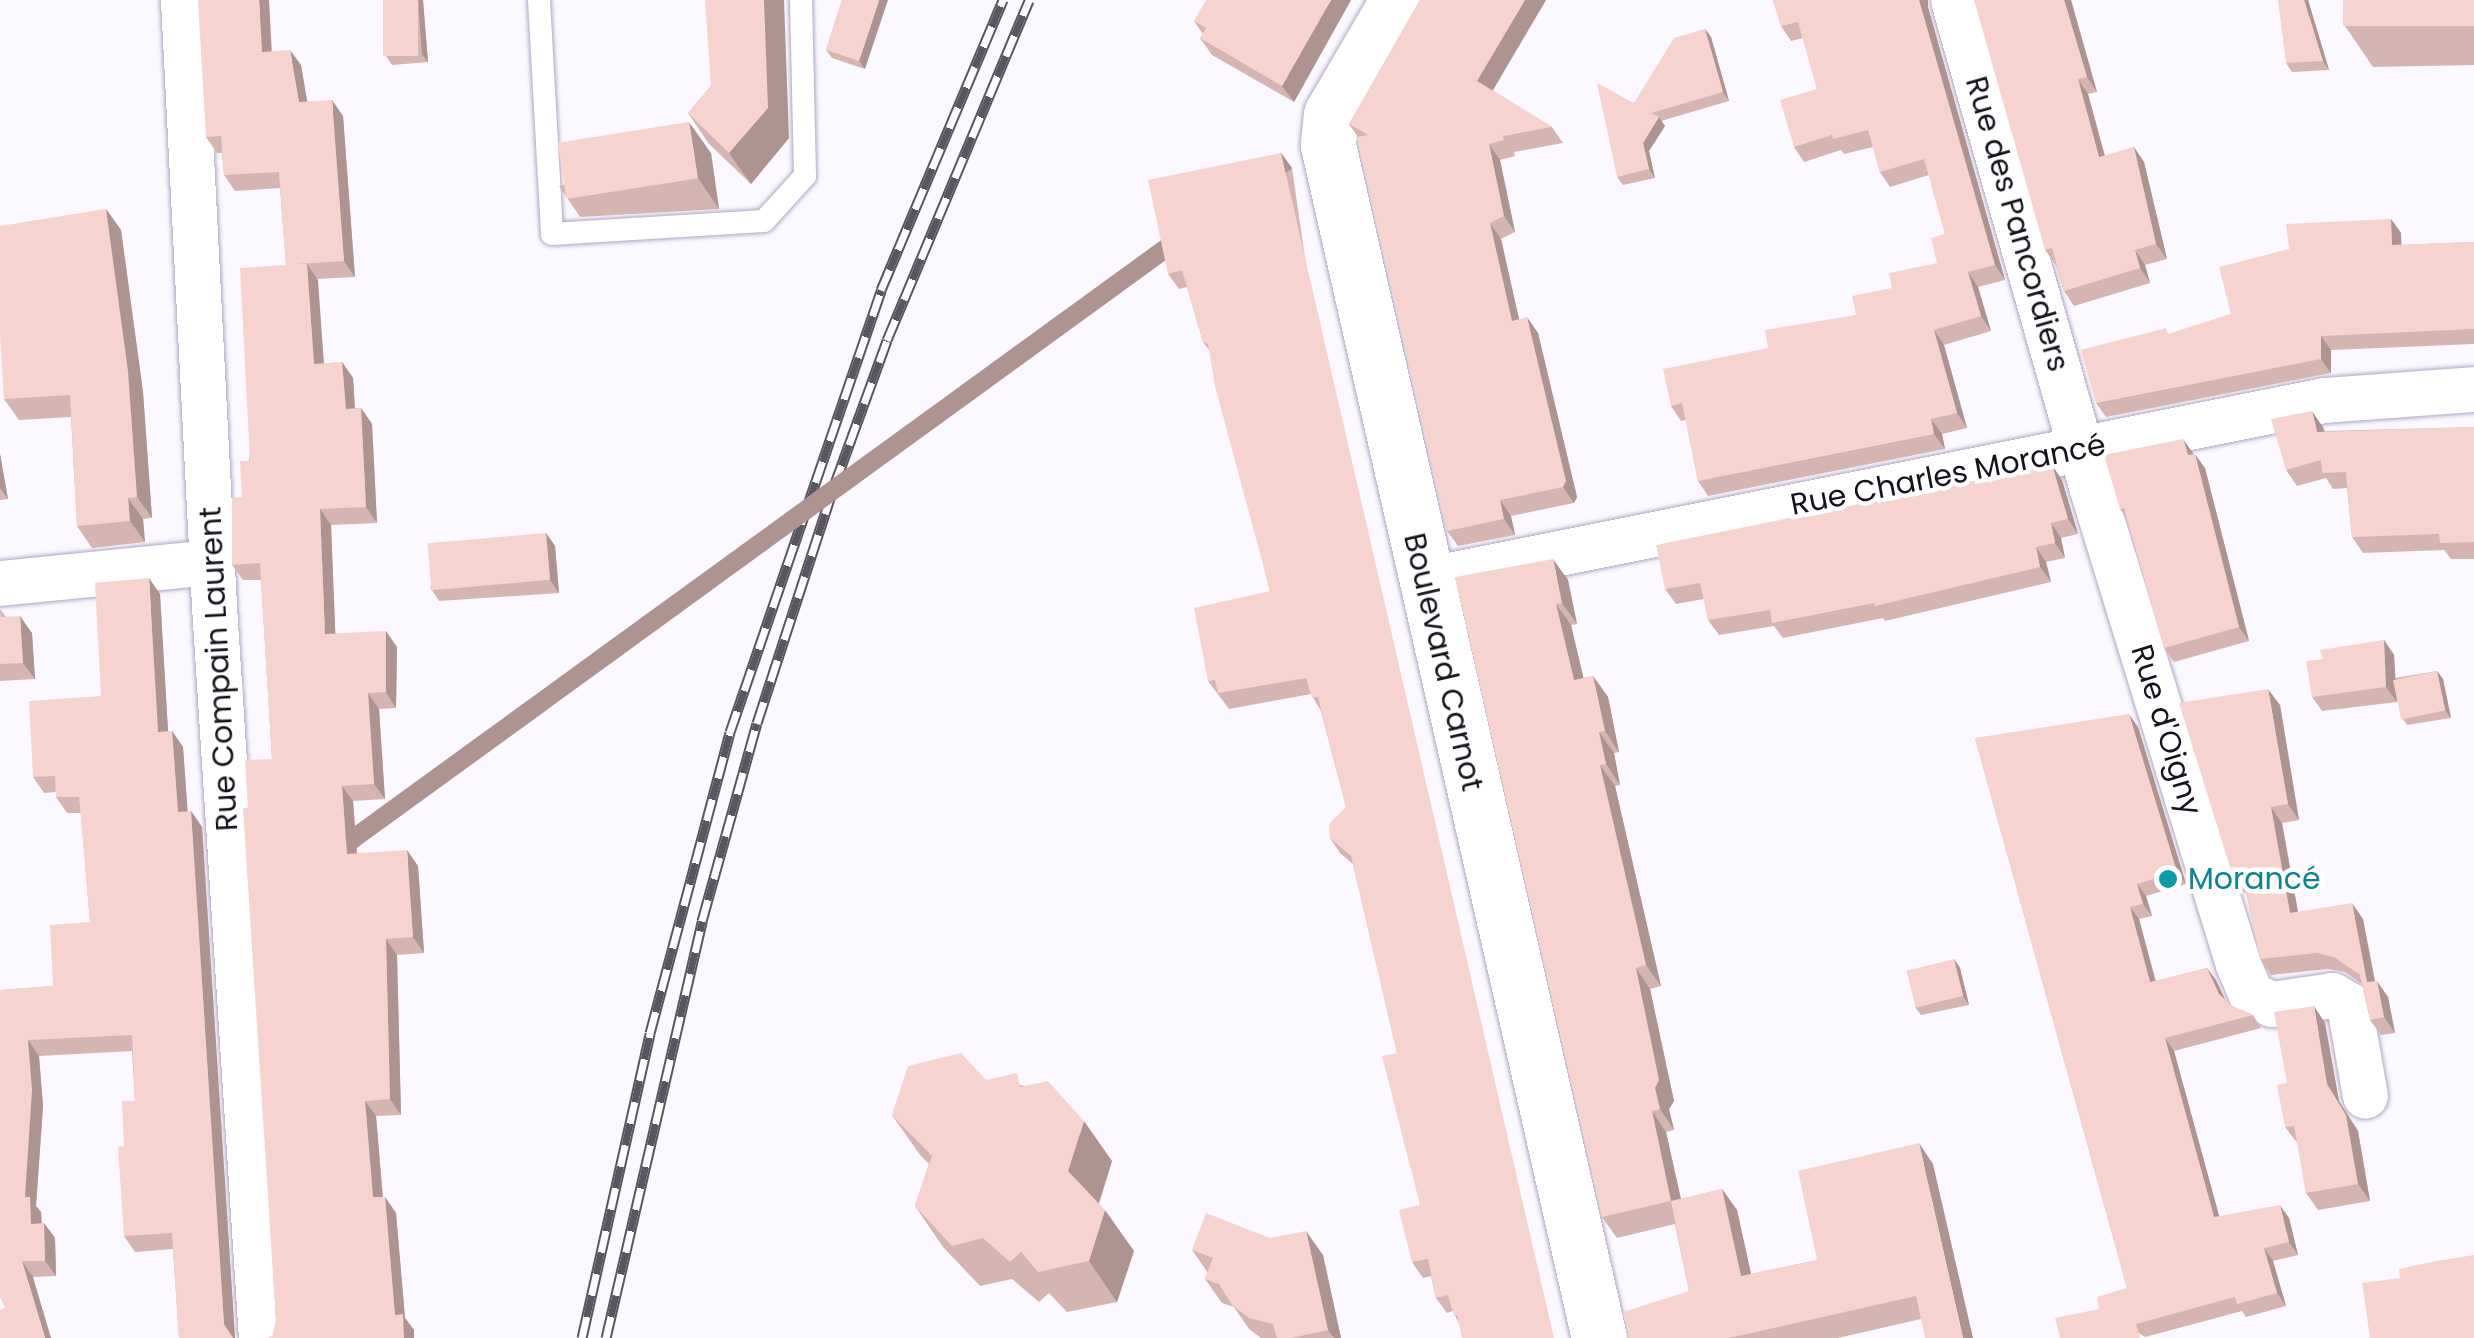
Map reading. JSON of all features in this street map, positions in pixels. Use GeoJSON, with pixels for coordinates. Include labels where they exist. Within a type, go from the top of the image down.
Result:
{"type":"FeatureCollection","features":[{"type":"Feature","properties":{"kind":"street","name":"Rue Compain Laurent"},"geometry":{"type":"LineString","coordinates":[[183,0],[212,562],[261,1338]]}},
{"type":"Feature","properties":{"kind":"street","name":"Boulevard Carnot"},"geometry":{"type":"LineString","coordinates":[[1398,0],[1331,114],[1328,145],[1424,580],[1600,1338]]}},
{"type":"Feature","properties":{"kind":"street","name":"Rue des Pancordiers"},"geometry":{"type":"LineString","coordinates":[[1954,0],[2081,448]]}},
{"type":"Feature","properties":{"kind":"street","name":"Rue Charles Morancé"},"geometry":{"type":"LineString","coordinates":[[1424,580],[2324,400],[2474,389]]}},
{"type":"Feature","properties":{"kind":"street","name":"Rue d'Oigny"},"geometry":{"type":"LineString","coordinates":[[2081,448],[2251,995],[2272,1004],[2332,995],[2348,1005],[2364,1096]]}},
{"type":"Feature","properties":{"kind":"street"},"geometry":{"type":"LineString","coordinates":[[0,583],[212,562]]}},
{"type":"Feature","properties":{"kind":"lane"},"geometry":{"type":"LineString","coordinates":[[539,0],[552,234],[764,221],[805,176],[802,0]]}},
{"type":"Feature","properties":{"kind":"building"},"geometry":{"type":"Polygon","coordinates":[[[198,0],[259,0],[262,52],[290,50],[299,102],[332,100],[344,261],[296,264],[307,264],[314,364],[342,362],[346,409],[361,408],[366,507],[320,509],[325,634],[386,631],[386,692],[368,693],[374,784],[342,786],[347,854],[407,850],[413,937],[386,939],[390,1099],[365,1101],[373,1197],[385,1197],[395,1315],[403,1314],[404,1338],[268,1338],[273,1335],[276,1321],[243,808],[248,808],[245,760],[272,759],[260,563],[232,565],[232,498],[242,497],[240,461],[250,461],[240,268],[286,265],[279,172],[224,175],[221,136],[206,137],[198,0]]]}},
{"type":"Feature","properties":{"kind":"building"},"geometry":{"type":"Polygon","coordinates":[[[383,0],[418,0],[418,56],[383,56],[383,0]]]}},
{"type":"Feature","properties":{"kind":"building"},"geometry":{"type":"Polygon","coordinates":[[[705,0],[764,0],[768,108],[729,153],[688,113],[711,86],[705,0]]]}},
{"type":"Feature","properties":{"kind":"building"},"geometry":{"type":"Polygon","coordinates":[[[842,0],[879,0],[859,61],[826,50],[842,0]]]}},
{"type":"Feature","properties":{"kind":"building"},"geometry":{"type":"Polygon","coordinates":[[[1206,0],[1331,0],[1282,86],[1200,38],[1206,28],[1194,21],[1206,0]]]}},
{"type":"Feature","properties":{"kind":"building"},"geometry":{"type":"Polygon","coordinates":[[[1420,0],[1525,0],[1477,81],[1552,127],[1503,136],[1504,140],[1489,144],[1504,216],[1490,223],[1512,321],[1527,317],[1566,481],[1563,487],[1500,500],[1504,519],[1447,531],[1357,137],[1368,135],[1349,124],[1420,0]]]}},
{"type":"Feature","properties":{"kind":"building"},"geometry":{"type":"Polygon","coordinates":[[[1773,0],[1919,0],[1995,265],[1968,272],[1981,316],[1934,330],[1957,413],[1931,419],[1934,434],[1698,481],[1682,403],[1671,406],[1663,369],[1768,348],[1765,330],[1856,315],[1852,296],[1892,288],[1889,273],[1937,263],[1931,238],[1945,234],[1924,159],[1880,172],[1868,130],[1833,139],[1832,135],[1794,147],[1780,100],[1817,89],[1798,22],[1781,26],[1773,0]]]}},
{"type":"Feature","properties":{"kind":"building"},"geometry":{"type":"Polygon","coordinates":[[[1974,0],[2064,0],[2087,77],[2078,79],[2099,157],[2134,147],[2156,244],[2135,250],[2140,268],[2064,291],[2052,248],[2045,250],[1974,0]]]}},
{"type":"Feature","properties":{"kind":"building"},"geometry":{"type":"Polygon","coordinates":[[[2278,0],[2304,0],[2323,61],[2286,63],[2278,0]]]}},
{"type":"Feature","properties":{"kind":"building"},"geometry":{"type":"Polygon","coordinates":[[[2343,0],[2474,0],[2474,26],[2343,26],[2343,0]]]}},
{"type":"Feature","properties":{"kind":"building"},"geometry":{"type":"Polygon","coordinates":[[[1705,29],[1723,92],[1651,113],[1659,117],[1643,143],[1649,169],[1617,177],[1597,83],[1634,103],[1674,38],[1705,29]]]}},
{"type":"Feature","properties":{"kind":"building"},"geometry":{"type":"Polygon","coordinates":[[[689,122],[698,178],[567,199],[558,143],[689,122]]]}},
{"type":"Feature","properties":{"kind":"building"},"geometry":{"type":"Polygon","coordinates":[[[1281,153],[1554,1338],[1462,1338],[1448,1295],[1436,1298],[1428,1259],[1412,1262],[1399,1210],[1420,1205],[1382,1056],[1397,1053],[1351,856],[1330,838],[1329,824],[1346,807],[1318,697],[1312,698],[1306,678],[1218,693],[1215,680],[1208,681],[1194,608],[1270,591],[1215,386],[1208,344],[1203,342],[1182,270],[1168,274],[1148,180],[1281,153]]]}},
{"type":"Feature","properties":{"kind":"building"},"geometry":{"type":"Polygon","coordinates":[[[106,209],[128,371],[137,497],[128,498],[130,521],[77,526],[70,395],[4,399],[0,226],[106,209]]]}},
{"type":"Feature","properties":{"kind":"building"},"geometry":{"type":"Polygon","coordinates":[[[2391,219],[2392,245],[2474,242],[2474,329],[2321,336],[2321,359],[2096,403],[2081,350],[2166,328],[2168,334],[2231,314],[2219,267],[2289,249],[2286,224],[2391,219]]]}},
{"type":"Feature","properties":{"kind":"building"},"geometry":{"type":"Polygon","coordinates":[[[2312,411],[2317,432],[2474,427],[2474,542],[2440,543],[2439,534],[2352,537],[2346,472],[2322,473],[2321,460],[2286,470],[2271,419],[2312,411]]]}},
{"type":"Feature","properties":{"kind":"building"},"geometry":{"type":"Polygon","coordinates":[[[2183,439],[2188,455],[2195,454],[2239,627],[2164,648],[2124,508],[2120,509],[2104,455],[2183,439]]]}},
{"type":"Feature","properties":{"kind":"building"},"geometry":{"type":"Polygon","coordinates":[[[2052,465],[2068,519],[2051,523],[2055,543],[2036,547],[2040,567],[1875,606],[1874,603],[1772,623],[1770,610],[1708,620],[1700,583],[1665,589],[1656,545],[2052,465]]]}},
{"type":"Feature","properties":{"kind":"building"},"geometry":{"type":"Polygon","coordinates":[[[546,533],[550,580],[432,590],[427,543],[546,533]]]}},
{"type":"Feature","properties":{"kind":"building"},"geometry":{"type":"Polygon","coordinates":[[[1553,559],[1562,603],[1556,604],[1574,680],[1593,676],[1605,731],[1599,732],[1606,764],[1600,765],[1646,965],[1636,968],[1659,1080],[1655,1088],[1660,1109],[1652,1111],[1671,1201],[1602,1217],[1455,577],[1553,559]]]}},
{"type":"Feature","properties":{"kind":"building"},"geometry":{"type":"Polygon","coordinates":[[[149,578],[158,732],[172,731],[178,812],[191,811],[224,1324],[233,1338],[179,1338],[172,1233],[124,1236],[118,1147],[124,1146],[122,1101],[135,1101],[132,1035],[28,1040],[32,1090],[25,1197],[30,1197],[31,1224],[44,1223],[45,1261],[22,1261],[45,1338],[0,1338],[0,1310],[5,1308],[0,1297],[0,990],[53,986],[50,925],[90,922],[79,797],[56,797],[55,776],[33,777],[29,701],[101,696],[95,583],[149,578]]]}},
{"type":"Feature","properties":{"kind":"building"},"geometry":{"type":"Polygon","coordinates":[[[0,609],[1,617],[20,616],[23,663],[0,664],[0,609]]]}},
{"type":"Feature","properties":{"kind":"building"},"geometry":{"type":"Polygon","coordinates":[[[2384,640],[2386,687],[2312,697],[2306,661],[2323,659],[2320,650],[2384,640]]]}},
{"type":"Feature","properties":{"kind":"building"},"geometry":{"type":"Polygon","coordinates":[[[2437,671],[2445,710],[2401,719],[2393,680],[2437,671]]]}},
{"type":"Feature","properties":{"kind":"building"},"geometry":{"type":"Polygon","coordinates":[[[2268,689],[2288,804],[2271,807],[2290,913],[2352,903],[2367,982],[2377,981],[2384,1017],[2370,1020],[2360,975],[2334,957],[2317,953],[2260,959],[2243,875],[2233,877],[2179,703],[2268,689]]]}},
{"type":"Feature","properties":{"kind":"building"},"geometry":{"type":"Polygon","coordinates":[[[2129,714],[2177,872],[2137,884],[2143,904],[2130,907],[2150,982],[2207,968],[2219,994],[2232,1006],[2253,1015],[2165,1038],[2214,1217],[2280,1205],[2289,1242],[2264,1248],[2277,1293],[2237,1304],[2235,1297],[2136,1324],[2140,1338],[2060,1338],[2055,1318],[2099,1309],[2097,1297],[2127,1288],[1975,738],[2129,714]]]}},
{"type":"Feature","properties":{"kind":"building"},"geometry":{"type":"Polygon","coordinates":[[[1954,959],[1963,996],[1916,1008],[1906,971],[1954,959]]]}},
{"type":"Feature","properties":{"kind":"building"},"geometry":{"type":"Polygon","coordinates":[[[2314,1006],[2327,1084],[2346,1115],[2358,1184],[2306,1193],[2294,1126],[2285,1127],[2277,1085],[2287,1083],[2274,1012],[2314,1006]]]}},
{"type":"Feature","properties":{"kind":"building"},"geometry":{"type":"Polygon","coordinates":[[[961,1053],[986,1080],[1017,1073],[1020,1087],[1048,1081],[1084,1121],[1068,1171],[1105,1210],[1089,1261],[1038,1272],[1021,1252],[1010,1262],[983,1238],[952,1246],[915,1206],[932,1156],[892,1115],[908,1066],[961,1053]]]}},
{"type":"Feature","properties":{"kind":"building"},"geometry":{"type":"Polygon","coordinates":[[[1919,1143],[1963,1338],[1925,1338],[1916,1296],[1729,1338],[1629,1338],[1623,1312],[1689,1291],[1671,1201],[1722,1189],[1741,1276],[1817,1260],[1798,1171],[1919,1143]]]}},
{"type":"Feature","properties":{"kind":"building"},"geometry":{"type":"Polygon","coordinates":[[[1206,1213],[1270,1238],[1306,1231],[1328,1330],[1277,1338],[1273,1324],[1249,1318],[1232,1305],[1219,1284],[1205,1279],[1213,1258],[1192,1250],[1206,1213]]]}},
{"type":"Feature","properties":{"kind":"building"},"geometry":{"type":"Polygon","coordinates":[[[2474,1255],[2474,1338],[2370,1338],[2362,1283],[2400,1278],[2399,1269],[2474,1255]]]}},
{"type":"Feature","properties":{"kind":"railway"},"geometry":{"type":"LineString","coordinates":[[582,1338],[650,1033],[730,732],[881,290],[1003,0]]}},
{"type":"Feature","properties":{"kind":"railway"},"geometry":{"type":"LineString","coordinates":[[606,1338],[702,921],[757,723],[834,486],[887,340],[1029,0]]}},
{"type":"Feature","properties":{"kind":"place","name":"Morancé"},"geometry":{"type":"Point","coordinates":[2168,879]}}]}
